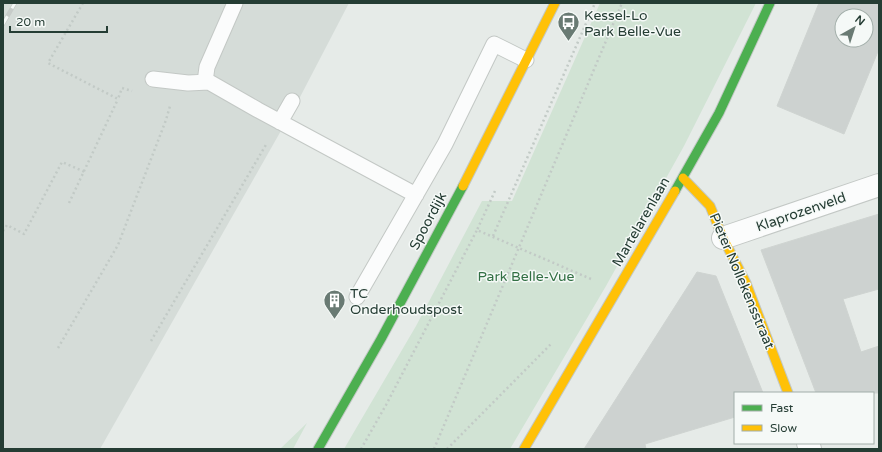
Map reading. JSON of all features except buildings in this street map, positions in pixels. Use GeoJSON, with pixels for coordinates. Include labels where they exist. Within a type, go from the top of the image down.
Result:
{"type":"FeatureCollection","features":[{"type":"Feature","properties":{"kind":"street","name":"Spoordijk"},"geometry":{"type":"LineString","coordinates":[[318,449],[344,405],[483,149],[555,3]]}},
{"type":"Feature","properties":{"kind":"street","name":"Martelarenlaan"},"geometry":{"type":"LineString","coordinates":[[524,449],[684,178],[719,113],[770,3]]}},
{"type":"Feature","properties":{"kind":"street","name":"Pieter Nollekensstraat"},"geometry":{"type":"LineString","coordinates":[[684,178],[710,206],[723,238],[733,254],[746,283],[788,392]]}},
{"type":"Feature","properties":{"kind":"street","name":"Klaprozenveld"},"geometry":{"type":"LineString","coordinates":[[723,238],[879,186]]}},
{"type":"Feature","properties":{"kind":"lane"},"geometry":{"type":"LineString","coordinates":[[205,82],[206,67],[235,3]]}},
{"type":"Feature","properties":{"kind":"lane"},"geometry":{"type":"LineString","coordinates":[[357,297],[445,144],[494,44],[526,60]]}},
{"type":"Feature","properties":{"kind":"lane"},"geometry":{"type":"LineString","coordinates":[[153,80],[209,82],[416,195]]}},
{"type":"Feature","properties":{"kind":"lane"},"geometry":{"type":"LineString","coordinates":[[280,122],[292,101]]}},
{"type":"Feature","properties":{"kind":"path"},"geometry":{"type":"LineString","coordinates":[[83,3],[48,63],[118,99]]}},
{"type":"Feature","properties":{"kind":"path"},"geometry":{"type":"LineString","coordinates":[[493,236],[595,3]]}},
{"type":"Feature","properties":{"kind":"path"},"geometry":{"type":"LineString","coordinates":[[434,449],[622,3]]}},
{"type":"Feature","properties":{"kind":"path"},"geometry":{"type":"LineString","coordinates":[[69,204],[85,172],[122,88],[146,97],[153,80]]}},
{"type":"Feature","properties":{"kind":"path"},"geometry":{"type":"LineString","coordinates":[[58,348],[118,245],[166,120],[177,82]]}},
{"type":"Feature","properties":{"kind":"path"},"geometry":{"type":"LineString","coordinates":[[151,341],[280,122]]}},
{"type":"Feature","properties":{"kind":"path"},"geometry":{"type":"LineString","coordinates":[[3,231],[7,225],[24,234],[62,162],[85,172]]}},
{"type":"Feature","properties":{"kind":"path"},"geometry":{"type":"LineString","coordinates":[[361,449],[386,405],[488,206]]}},
{"type":"Feature","properties":{"kind":"path"},"geometry":{"type":"LineString","coordinates":[[477,230],[520,247],[592,279]]}},
{"type":"Feature","properties":{"kind":"path"},"geometry":{"type":"LineString","coordinates":[[447,449],[551,344]]}},
{"type":"Feature","properties":{"kind":"shaded area"},"geometry":{"type":"Polygon","coordinates":[[[3,3],[349,3],[299,99],[100,449],[3,449],[3,3]]]}},
{"type":"Feature","properties":{"kind":"green space","name":"Park Belle-Vue"},"geometry":{"type":"Polygon","coordinates":[[[600,3],[756,3],[684,146],[606,286],[510,449],[344,449],[416,326],[482,201],[512,201],[600,3]]]}},
{"type":"Feature","properties":{"kind":"green space"},"geometry":{"type":"Polygon","coordinates":[[[307,423],[293,449],[280,449],[307,423]]]}},
{"type":"Feature","properties":{"kind":"railway"},"geometry":{"type":"LineString","coordinates":[[3,24],[15,3]]}},
{"type":"Feature","properties":{"kind":"traffic: fast"},"geometry":{"type":"LineString","coordinates":[[675,191],[719,113],[770,3]]}},
{"type":"Feature","properties":{"kind":"traffic: fast"},"geometry":{"type":"LineString","coordinates":[[318,449],[381,339],[463,186]]}},
{"type":"Feature","properties":{"kind":"traffic: slow"},"geometry":{"type":"LineString","coordinates":[[463,186],[555,3]]}},
{"type":"Feature","properties":{"kind":"traffic: slow"},"geometry":{"type":"LineString","coordinates":[[683,178],[710,206],[723,238],[746,283],[788,392]]}},
{"type":"Feature","properties":{"kind":"traffic: slow"},"geometry":{"type":"LineString","coordinates":[[524,449],[675,191]]}},
{"type":"Feature","properties":{"kind":"place","name":"Kessel-Lo Park Belle-Vue"},"geometry":{"type":"Point","coordinates":[568,42]}},
{"type":"Feature","properties":{"kind":"place","name":"TC Onderhoudspost"},"geometry":{"type":"Point","coordinates":[335,320]}}]}
